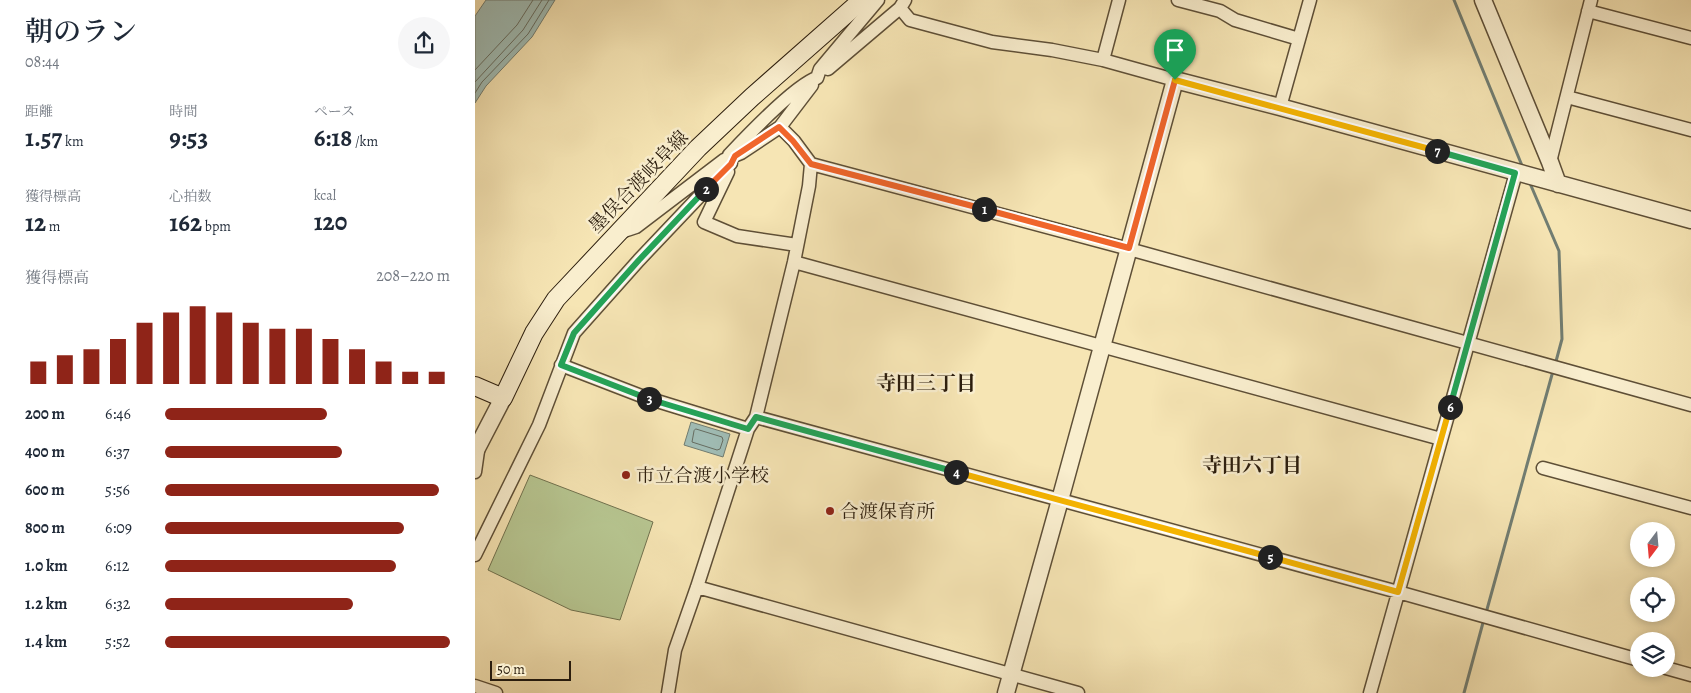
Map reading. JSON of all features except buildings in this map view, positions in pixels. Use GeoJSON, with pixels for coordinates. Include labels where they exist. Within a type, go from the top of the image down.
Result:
{"type":"FeatureCollection","features":[{"type":"Feature","properties":{"kind":"main road","name":"墨俣合渡岐阜線"},"geometry":{"type":"LineString","coordinates":[[498,396],[556,299],[698,148],[752,97],[862,0]]}},
{"type":"Feature","properties":{"kind":"main road"},"geometry":{"type":"LineString","coordinates":[[475,386],[498,396]]}},
{"type":"Feature","properties":{"kind":"street"},"geometry":{"type":"LineString","coordinates":[[817,78],[820,69],[878,0]]}},
{"type":"Feature","properties":{"kind":"street"},"geometry":{"type":"LineString","coordinates":[[1103,60],[1119,0]]}},
{"type":"Feature","properties":{"kind":"street"},"geometry":{"type":"LineString","coordinates":[[1178,0],[1220,11],[1235,20],[1299,39]]}},
{"type":"Feature","properties":{"kind":"street"},"geometry":{"type":"LineString","coordinates":[[1280,107],[1310,0]]}},
{"type":"Feature","properties":{"kind":"street"},"geometry":{"type":"LineString","coordinates":[[1483,0],[1550,162],[1552,182]]}},
{"type":"Feature","properties":{"kind":"street"},"geometry":{"type":"LineString","coordinates":[[616,234],[636,227],[779,127],[817,78],[903,4],[910,20],[992,42],[1052,50],[1103,60],[1691,220]]}},
{"type":"Feature","properties":{"kind":"street"},"geometry":{"type":"LineString","coordinates":[[1550,162],[1589,6],[1691,38]]}},
{"type":"Feature","properties":{"kind":"street"},"geometry":{"type":"LineString","coordinates":[[475,554],[539,425],[574,333],[730,160],[742,141],[808,80],[817,78]]}},
{"type":"Feature","properties":{"kind":"street"},"geometry":{"type":"LineString","coordinates":[[1006,693],[1175,80]]}},
{"type":"Feature","properties":{"kind":"street"},"geometry":{"type":"LineString","coordinates":[[1567,97],[1691,130]]}},
{"type":"Feature","properties":{"kind":"street"},"geometry":{"type":"LineString","coordinates":[[779,127],[811,164],[1129,248],[1691,405]]}},
{"type":"Feature","properties":{"kind":"street"},"geometry":{"type":"LineString","coordinates":[[730,160],[727,177],[704,222],[737,236],[797,245]]}},
{"type":"Feature","properties":{"kind":"street"},"geometry":{"type":"LineString","coordinates":[[668,693],[675,650],[748,429],[756,417],[794,262],[809,186],[811,164]]}},
{"type":"Feature","properties":{"kind":"street"},"geometry":{"type":"LineString","coordinates":[[1370,693],[1517,173]]}},
{"type":"Feature","properties":{"kind":"street"},"geometry":{"type":"LineString","coordinates":[[794,262],[1441,439]]}},
{"type":"Feature","properties":{"kind":"street"},"geometry":{"type":"LineString","coordinates":[[561,365],[644,397],[748,429]]}},
{"type":"Feature","properties":{"kind":"street"},"geometry":{"type":"LineString","coordinates":[[475,472],[477,448],[498,396]]}},
{"type":"Feature","properties":{"kind":"street"},"geometry":{"type":"LineString","coordinates":[[756,417],[1398,592],[1630,658]]}},
{"type":"Feature","properties":{"kind":"street"},"geometry":{"type":"LineString","coordinates":[[1543,468],[1691,508]]}},
{"type":"Feature","properties":{"kind":"street"},"geometry":{"type":"LineString","coordinates":[[697,587],[1078,693]]}},
{"type":"Feature","properties":{"kind":"street"},"geometry":{"type":"LineString","coordinates":[[1675,671],[1691,675]]}},
{"type":"Feature","properties":{"kind":"street"},"geometry":{"type":"LineString","coordinates":[[475,686],[496,693]]}},
{"type":"Feature","properties":{"kind":"green space"},"geometry":{"type":"Polygon","coordinates":[[[530,475],[653,522],[620,620],[571,610],[488,570],[530,475]]]}},
{"type":"Feature","properties":{"kind":"water"},"geometry":{"type":"Polygon","coordinates":[[[486,0],[555,0],[532,37],[486,86],[475,103],[475,16],[486,0]]]}},
{"type":"Feature","properties":{"kind":"water"},"geometry":{"type":"Polygon","coordinates":[[[691,422],[730,434],[723,457],[684,445],[691,422]]]}},
{"type":"Feature","properties":{"kind":"waterway"},"geometry":{"type":"LineString","coordinates":[[1454,0],[1523,168]]}},
{"type":"Feature","properties":{"kind":"waterway"},"geometry":{"type":"LineString","coordinates":[[1529,181],[1559,251],[1562,339],[1555,365]]}},
{"type":"Feature","properties":{"kind":"waterway"},"geometry":{"type":"LineString","coordinates":[[1486,613],[1553,371]]}},
{"type":"Feature","properties":{"kind":"waterway"},"geometry":{"type":"LineString","coordinates":[[1464,693],[1484,619]]}},
{"type":"Feature","properties":{"kind":"place","name":"市立合渡小学校"},"geometry":{"type":"Point","coordinates":[626,475]}},
{"type":"Feature","properties":{"kind":"place","name":"合渡保育所"},"geometry":{"type":"Point","coordinates":[830,511]}},
{"type":"Feature","properties":{"kind":"district","name":"寺田三丁目"},"geometry":{"type":"Point","coordinates":[926,383]}},
{"type":"Feature","properties":{"kind":"district","name":"寺田六丁目"},"geometry":{"type":"Point","coordinates":[1252,465]}},
{"type":"Feature","properties":{"kind":"route"},"geometry":{"type":"LineString","coordinates":[[1175,80],[1280,107],[1515,173],[1398,592],[756,417],[748,429],[644,397],[561,365],[574,333],[639,260],[731,164],[735,156],[779,127],[811,164],[1129,248],[1175,80]]}}]}
